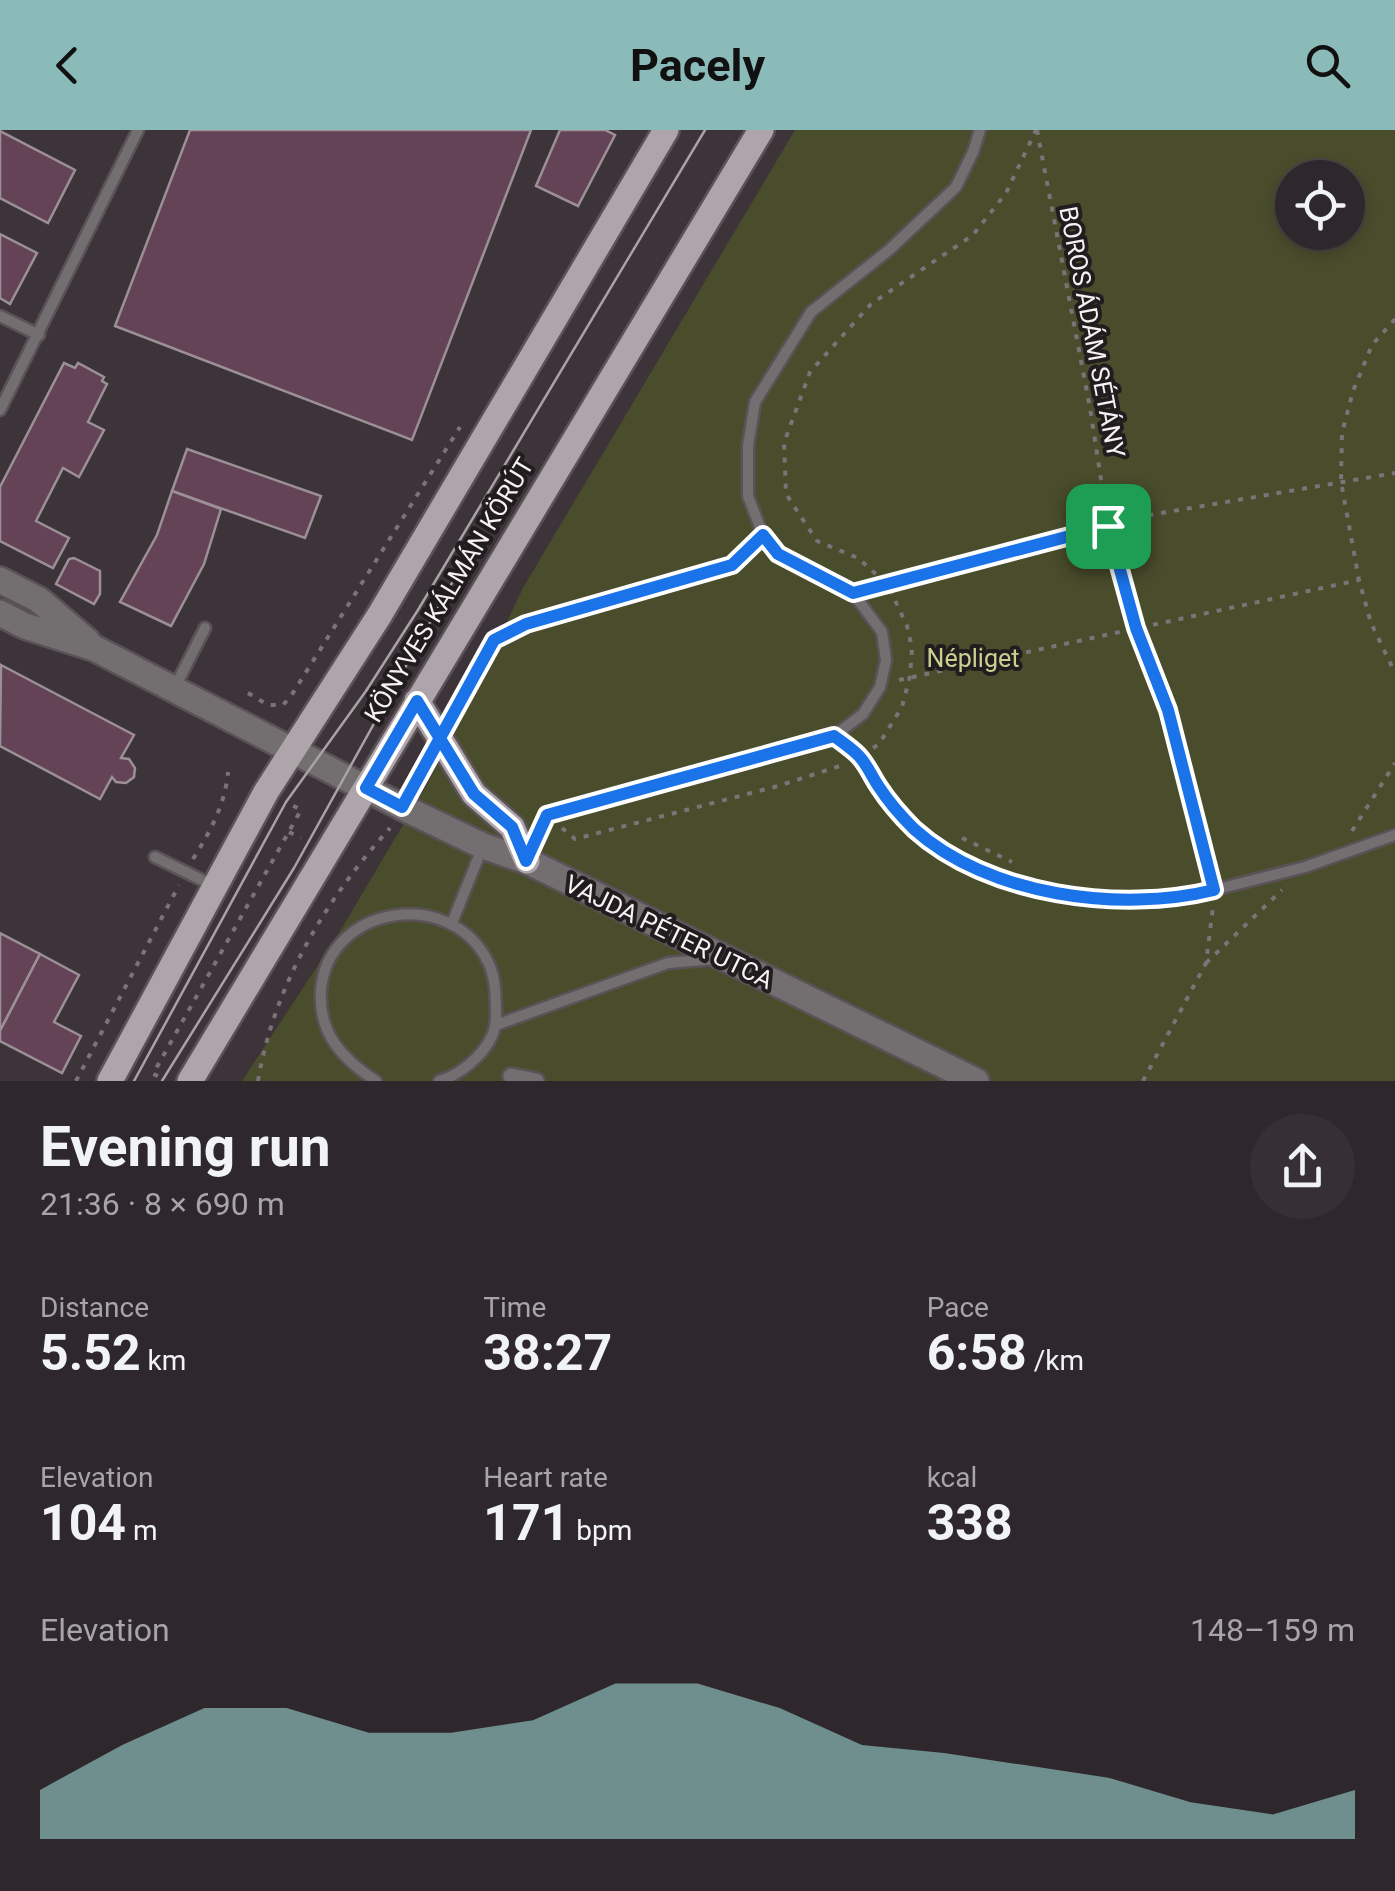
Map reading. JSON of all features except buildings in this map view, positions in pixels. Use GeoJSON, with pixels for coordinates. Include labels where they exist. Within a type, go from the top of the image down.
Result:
{"type":"FeatureCollection","features":[{"type":"Feature","properties":{"kind":"main road","name":"KÖNYVES KÁLMÁN KÖRÚT"},"geometry":{"type":"LineString","coordinates":[[110,1081],[214,886],[293,749],[379,616],[666,130]]}},
{"type":"Feature","properties":{"kind":"main road","name":"KÖNYVES KÁLMÁN KÖRÚT"},"geometry":{"type":"LineString","coordinates":[[190,1081],[761,130]]}},
{"type":"Feature","properties":{"kind":"main road"},"geometry":{"type":"LineString","coordinates":[[417,701],[474,794],[512,827],[526,861]]}},
{"type":"Feature","properties":{"kind":"street","name":"VAJDA PÉTER UTCA"},"geometry":{"type":"LineString","coordinates":[[0,580],[39,600],[94,648]]}},
{"type":"Feature","properties":{"kind":"street","name":"VAJDA PÉTER UTCA"},"geometry":{"type":"LineString","coordinates":[[0,613],[25,626],[94,648],[402,807],[483,846],[526,861],[976,1081]]}},
{"type":"Feature","properties":{"kind":"street"},"geometry":{"type":"LineString","coordinates":[[511,1076],[536,1081]]}},
{"type":"Feature","properties":{"kind":"lane"},"geometry":{"type":"LineString","coordinates":[[0,410],[138,130]]}},
{"type":"Feature","properties":{"kind":"lane"},"geometry":{"type":"LineString","coordinates":[[526,861],[547,815],[834,736],[862,714],[880,688],[886,660],[882,632],[853,593],[778,554],[763,535],[748,496],[748,446],[755,402],[810,312],[888,250],[956,187],[980,130]]}},
{"type":"Feature","properties":{"kind":"lane"},"geometry":{"type":"LineString","coordinates":[[0,316],[38,336]]}},
{"type":"Feature","properties":{"kind":"lane"},"geometry":{"type":"LineString","coordinates":[[174,689],[205,628]]}},
{"type":"Feature","properties":{"kind":"lane"},"geometry":{"type":"LineString","coordinates":[[834,736],[860,756],[882,791],[915,829],[971,867],[1035,889],[1130,901],[1182,898],[1305,867],[1395,835]]}},
{"type":"Feature","properties":{"kind":"lane"},"geometry":{"type":"LineString","coordinates":[[452,923],[483,846]]}},
{"type":"Feature","properties":{"kind":"lane"},"geometry":{"type":"LineString","coordinates":[[155,857],[214,886]]}},
{"type":"Feature","properties":{"kind":"lane"},"geometry":{"type":"LineString","coordinates":[[376,1081],[350,1064],[332,1044],[320,1009],[323,971],[338,943],[369,922],[397,914],[425,914],[452,923],[474,942],[489,964],[496,993],[496,1025],[480,1056],[439,1081]]}},
{"type":"Feature","properties":{"kind":"lane"},"geometry":{"type":"LineString","coordinates":[[496,1025],[668,963],[723,959]]}},
{"type":"Feature","properties":{"kind":"path"},"geometry":{"type":"LineString","coordinates":[[547,815],[574,839],[828,771],[879,744],[902,706],[910,676],[912,648],[907,626],[888,585],[858,558],[817,541],[786,494],[784,443],[810,372],[871,304],[973,235],[1006,193],[1036,130]]}},
{"type":"Feature","properties":{"kind":"path","name":"BOROS ÁDÁM SÉTÁNY"},"geometry":{"type":"LineString","coordinates":[[1036,130],[1090,408],[1108,526],[1136,628],[1168,710],[1214,890]]}},
{"type":"Feature","properties":{"kind":"path"},"geometry":{"type":"LineString","coordinates":[[1395,319],[1372,344],[1353,390],[1342,434],[1341,482],[1371,624],[1395,673]]}},
{"type":"Feature","properties":{"kind":"path"},"geometry":{"type":"LineString","coordinates":[[248,693],[268,706],[283,706],[291,696],[464,420]]}},
{"type":"Feature","properties":{"kind":"path"},"geometry":{"type":"LineString","coordinates":[[853,593],[1108,526],[1395,472]]}},
{"type":"Feature","properties":{"kind":"path"},"geometry":{"type":"LineString","coordinates":[[258,1081],[261,1060],[291,970],[356,866],[393,824],[494,640],[526,624],[732,565],[763,535]]}},
{"type":"Feature","properties":{"kind":"path"},"geometry":{"type":"LineString","coordinates":[[880,688],[910,676],[1359,580]]}},
{"type":"Feature","properties":{"kind":"path"},"geometry":{"type":"LineString","coordinates":[[879,744],[883,757]]}},
{"type":"Feature","properties":{"kind":"path"},"geometry":{"type":"LineString","coordinates":[[1363,833],[1347,839],[1395,763]]}},
{"type":"Feature","properties":{"kind":"path"},"geometry":{"type":"LineString","coordinates":[[76,1081],[185,872],[212,829],[228,772]]}},
{"type":"Feature","properties":{"kind":"path"},"geometry":{"type":"LineString","coordinates":[[158,1076],[153,1074],[301,810],[292,805]]}},
{"type":"Feature","properties":{"kind":"path"},"geometry":{"type":"LineString","coordinates":[[290,832],[301,838]]}},
{"type":"Feature","properties":{"kind":"path"},"geometry":{"type":"LineString","coordinates":[[958,836],[1020,865]]}},
{"type":"Feature","properties":{"kind":"path"},"geometry":{"type":"LineString","coordinates":[[1143,1081],[1206,963],[1305,867]]}},
{"type":"Feature","properties":{"kind":"path"},"geometry":{"type":"LineString","coordinates":[[1206,963],[1214,890]]}},
{"type":"Feature","properties":{"kind":"path"},"geometry":{"type":"LineString","coordinates":[[157,1048],[165,1052]]}},
{"type":"Feature","properties":{"kind":"green space","name":"Népliget"},"geometry":{"type":"Polygon","coordinates":[[[795,130],[1395,130],[1395,1081],[242,1081],[339,933],[426,786],[451,739],[467,694],[490,658],[523,588],[795,130]]]}},
{"type":"Feature","properties":{"kind":"tram line"},"geometry":{"type":"LineString","coordinates":[[134,1081],[286,802],[366,691],[418,610],[705,130]]}},
{"type":"Feature","properties":{"kind":"tram line"},"geometry":{"type":"LineString","coordinates":[[162,1081],[294,868],[473,545]]}},
{"type":"Feature","properties":{"kind":"route"},"geometry":{"type":"LineString","coordinates":[[1108,526],[853,593],[778,554],[763,535],[732,565],[526,624],[494,640],[440,741],[402,807],[366,788],[417,701],[440,741],[474,794],[512,827],[526,861],[547,815],[834,736],[860,756],[882,791],[915,829],[971,867],[1035,889],[1130,901],[1182,898],[1214,890],[1168,710],[1136,628],[1108,526]]}}]}
